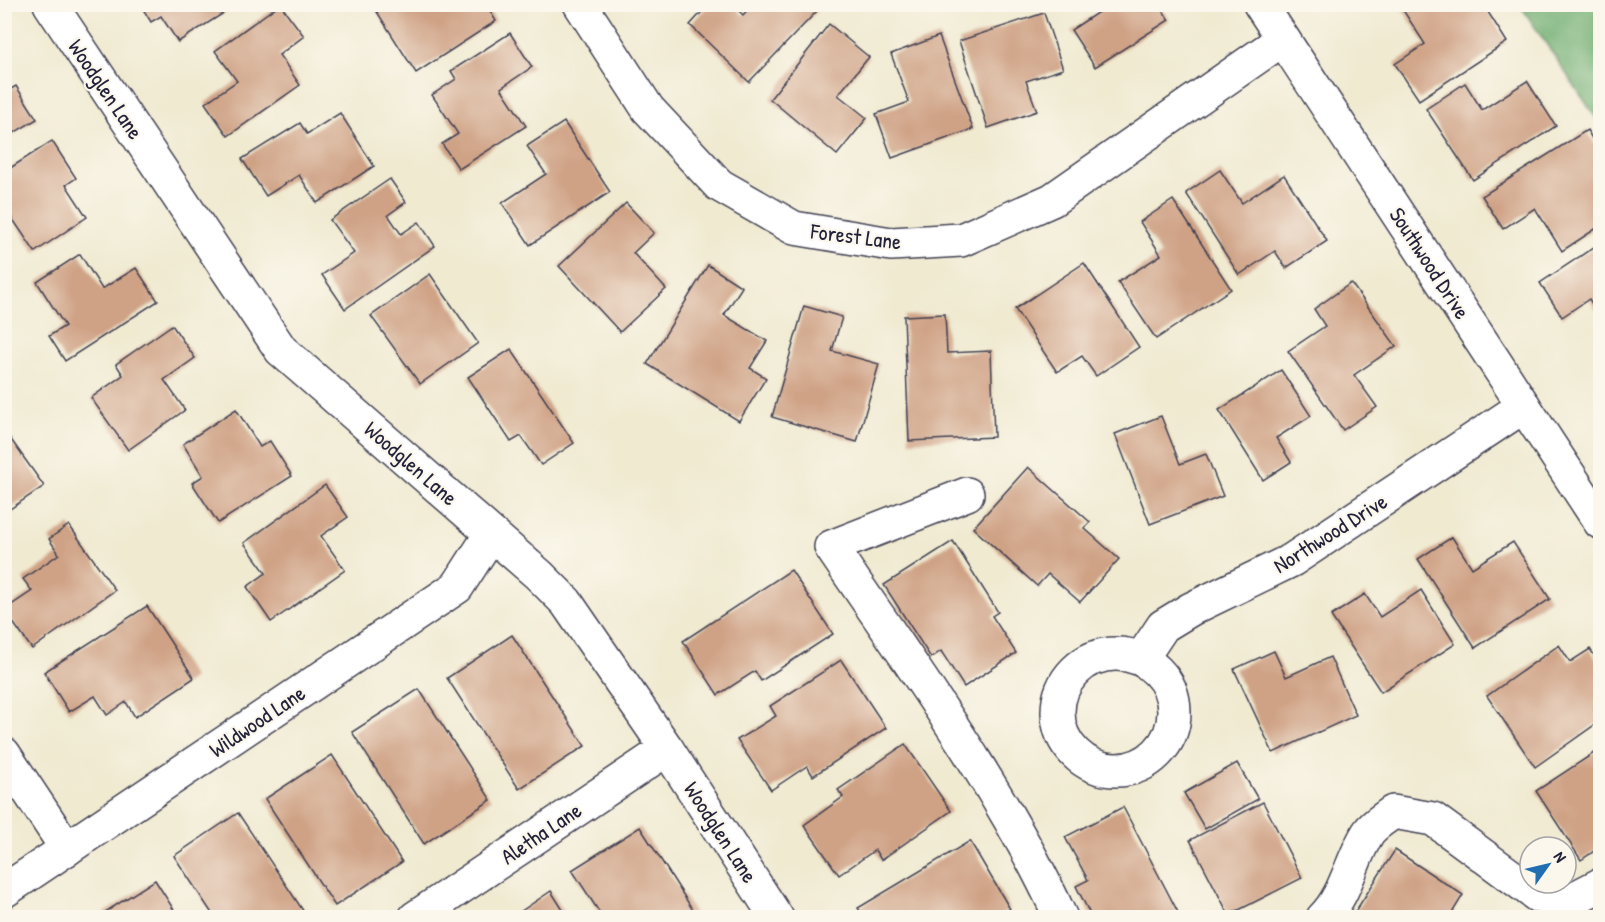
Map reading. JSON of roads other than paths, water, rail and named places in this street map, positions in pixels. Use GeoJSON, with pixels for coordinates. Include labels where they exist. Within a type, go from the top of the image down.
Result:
{"type":"FeatureCollection","features":[{"type":"Feature","properties":{"kind":"street","name":"Woodglen Lane"},"geometry":{"type":"LineString","coordinates":[[50,4],[281,350],[539,575],[566,602],[667,749],[777,918]]}},
{"type":"Feature","properties":{"kind":"street","name":"Forest Lane"},"geometry":{"type":"LineString","coordinates":[[580,4],[648,109],[718,185],[794,228],[891,244],[961,240],[1052,200],[1283,39]]}},
{"type":"Feature","properties":{"kind":"street","name":"Southwood Drive"},"geometry":{"type":"LineString","coordinates":[[1260,4],[1600,522]]}},
{"type":"Feature","properties":{"kind":"street","name":"Northwood Drive"},"geometry":{"type":"LineString","coordinates":[[1141,658],[1163,626],[1191,609],[1292,560],[1524,406]]}},
{"type":"Feature","properties":{"kind":"street"},"geometry":{"type":"LineString","coordinates":[[967,494],[831,547],[985,776],[1042,877],[1061,918]]}},
{"type":"Feature","properties":{"kind":"street","name":"Wildwood Lane"},"geometry":{"type":"LineString","coordinates":[[4,891],[457,586],[491,534]]}},
{"type":"Feature","properties":{"kind":"street","name":"Aletha Lane"},"geometry":{"type":"LineString","coordinates":[[415,918],[667,749]]}},
{"type":"Feature","properties":{"kind":"street"},"geometry":{"type":"LineString","coordinates":[[4,754],[67,849]]}},
{"type":"Feature","properties":{"kind":"street"},"geometry":{"type":"LineString","coordinates":[[1323,918],[1344,885],[1369,831],[1393,812],[1433,819],[1538,896],[1569,901],[1600,885]]}}]}
